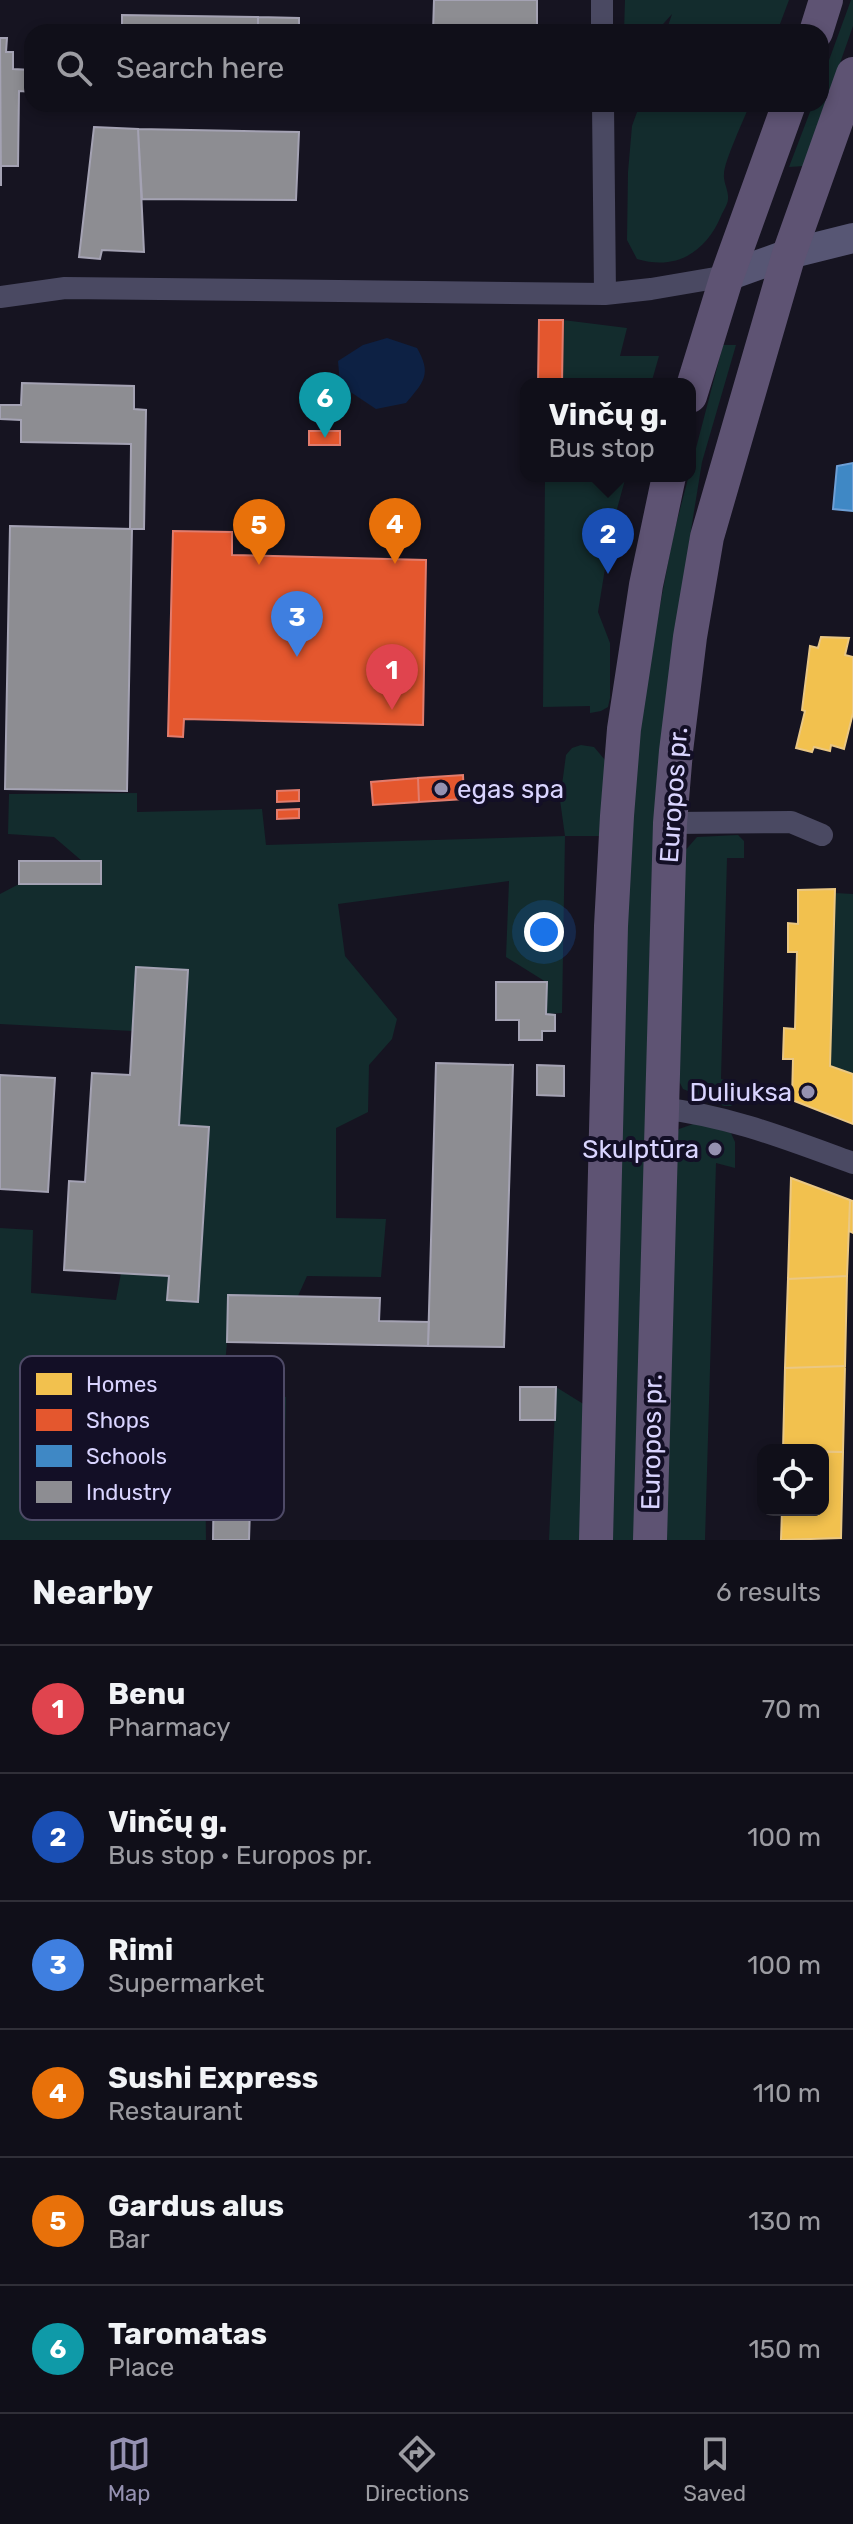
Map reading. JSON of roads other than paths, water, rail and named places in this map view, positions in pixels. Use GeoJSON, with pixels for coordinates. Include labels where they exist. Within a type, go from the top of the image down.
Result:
{"type":"FeatureCollection","features":[{"type":"Feature","properties":{"kind":"main road"},"geometry":{"type":"LineString","coordinates":[[818,24],[826,0]]}},
{"type":"Feature","properties":{"kind":"main road","name":"Europos pr."},"geometry":{"type":"LineString","coordinates":[[650,1540],[670,823],[690,637],[707,537],[789,254],[853,74]]}},
{"type":"Feature","properties":{"kind":"main road"},"geometry":{"type":"LineString","coordinates":[[696,378],[727,276],[786,112]]}},
{"type":"Feature","properties":{"kind":"main road","name":"Europos pr."},"geometry":{"type":"LineString","coordinates":[[596,1540],[611,926],[617,816],[624,729],[646,585],[668,482]]}},
{"type":"Feature","properties":{"kind":"street"},"geometry":{"type":"LineString","coordinates":[[602,0],[602,24]]}},
{"type":"Feature","properties":{"kind":"street"},"geometry":{"type":"LineString","coordinates":[[603,112],[605,294]]}},
{"type":"Feature","properties":{"kind":"street"},"geometry":{"type":"LineString","coordinates":[[0,297],[65,288],[605,294],[727,276],[789,254],[853,238]]}},
{"type":"Feature","properties":{"kind":"street"},"geometry":{"type":"LineString","coordinates":[[670,823],[791,822],[822,835]]}},
{"type":"Feature","properties":{"kind":"street"},"geometry":{"type":"LineString","coordinates":[[660,1108],[697,1112],[748,1124],[853,1163]]}},
{"type":"Feature","properties":{"kind":"water"},"geometry":{"type":"Polygon","coordinates":[[[387,338],[417,348],[425,371],[421,383],[406,403],[376,409],[340,385],[338,361],[363,345],[387,338]]]}},
{"type":"Feature","properties":{"kind":"place","name":"Taromatas"},"geometry":{"type":"Point","coordinates":[325,438]}},
{"type":"Feature","properties":{"kind":"place","name":"Sushi Express"},"geometry":{"type":"Point","coordinates":[395,564]}},
{"type":"Feature","properties":{"kind":"place","name":"Gardus alus"},"geometry":{"type":"Point","coordinates":[259,565]}},
{"type":"Feature","properties":{"kind":"place","name":"Vinčų g."},"geometry":{"type":"Point","coordinates":[608,574]}},
{"type":"Feature","properties":{"kind":"place","name":"Rimi"},"geometry":{"type":"Point","coordinates":[297,657]}},
{"type":"Feature","properties":{"kind":"place","name":"Benu"},"geometry":{"type":"Point","coordinates":[392,710]}},
{"type":"Feature","properties":{"kind":"place","name":"egas spa"},"geometry":{"type":"Point","coordinates":[441,789]}},
{"type":"Feature","properties":{"kind":"place","name":"Duliuksa"},"geometry":{"type":"Point","coordinates":[808,1092]}},
{"type":"Feature","properties":{"kind":"place","name":"Skulptūra"},"geometry":{"type":"Point","coordinates":[715,1149]}}]}
